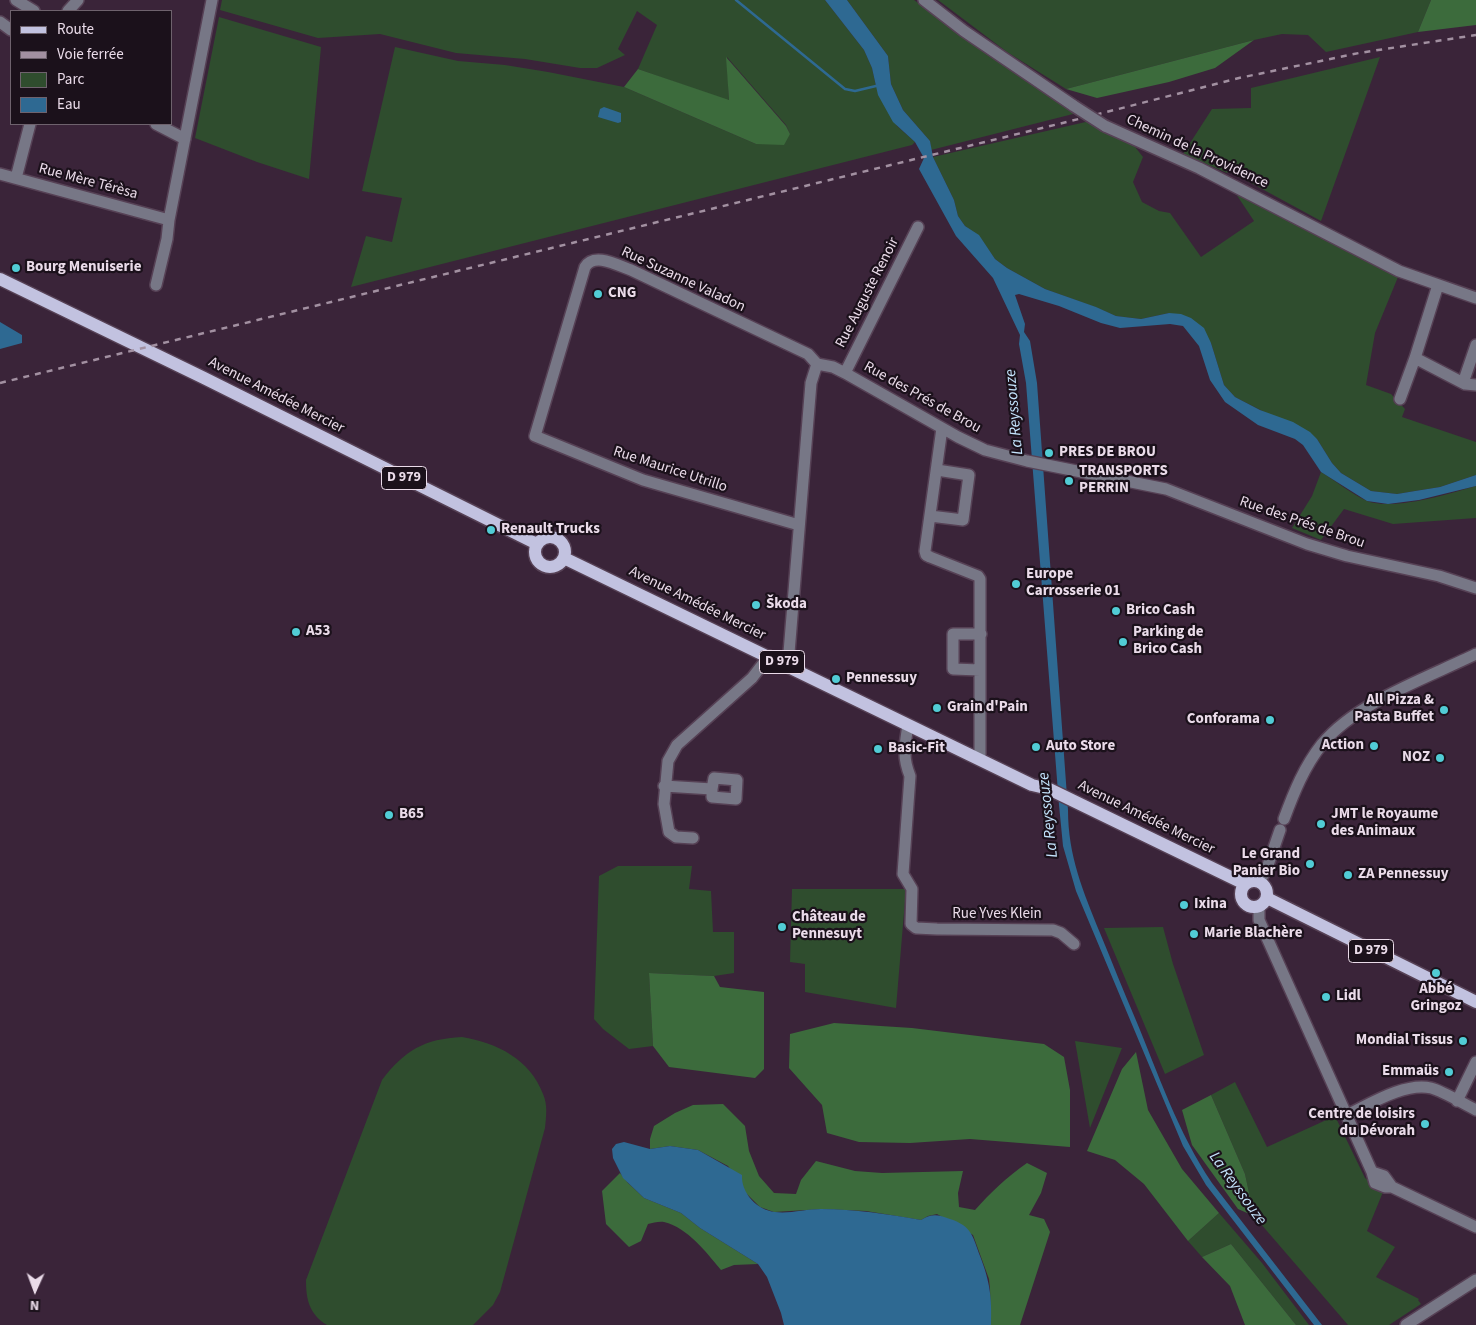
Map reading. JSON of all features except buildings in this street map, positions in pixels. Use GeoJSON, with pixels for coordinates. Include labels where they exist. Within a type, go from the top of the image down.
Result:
{"type":"FeatureCollection","features":[{"type":"Feature","properties":{"kind":"main road","name":"Avenue Amédée Mercier"},"geometry":{"type":"LineString","coordinates":[[0,279],[537,544]]}},
{"type":"Feature","properties":{"kind":"main road"},"geometry":{"type":"LineString","coordinates":[[555,537],[563,543],[565,548],[564,558],[555,566],[544,565],[536,556],[537,544],[545,538],[555,537]]}},
{"type":"Feature","properties":{"kind":"main road","name":"Avenue Amédée Mercier"},"geometry":{"type":"LineString","coordinates":[[564,558],[1032,784],[1046,795],[1064,800],[1243,888]]}},
{"type":"Feature","properties":{"kind":"main road"},"geometry":{"type":"LineString","coordinates":[[1252,881],[1260,881],[1266,886],[1263,902],[1250,906],[1246,904],[1241,896],[1243,888],[1252,881]]}},
{"type":"Feature","properties":{"kind":"main road","name":"D 979"},"geometry":{"type":"LineString","coordinates":[[1263,902],[1476,1002]]}},
{"type":"Feature","properties":{"kind":"street"},"geometry":{"type":"LineString","coordinates":[[16,0],[32,10]]}},
{"type":"Feature","properties":{"kind":"street"},"geometry":{"type":"LineString","coordinates":[[69,10],[78,0]]}},
{"type":"Feature","properties":{"kind":"street"},"geometry":{"type":"LineString","coordinates":[[156,285],[212,0]]}},
{"type":"Feature","properties":{"kind":"street","name":"Chemin de la Providence"},"geometry":{"type":"LineString","coordinates":[[924,0],[964,31],[1105,126],[1207,172],[1399,271],[1476,298]]}},
{"type":"Feature","properties":{"kind":"street"},"geometry":{"type":"LineString","coordinates":[[16,178],[30,125]]}},
{"type":"Feature","properties":{"kind":"street"},"geometry":{"type":"LineString","coordinates":[[158,125],[185,139]]}},
{"type":"Feature","properties":{"kind":"street","name":"Rue Mère Térèsa"},"geometry":{"type":"LineString","coordinates":[[0,174],[169,220]]}},
{"type":"Feature","properties":{"kind":"street","name":"Rue Auguste Renoir"},"geometry":{"type":"LineString","coordinates":[[845,372],[918,228]]}},
{"type":"Feature","properties":{"kind":"street","name":"Rue Suzanne Valadon"},"geometry":{"type":"LineString","coordinates":[[535,436],[585,267],[588,262],[594,259],[631,270],[808,354],[818,364]]}},
{"type":"Feature","properties":{"kind":"street"},"geometry":{"type":"LineString","coordinates":[[1400,399],[1438,285]]}},
{"type":"Feature","properties":{"kind":"street"},"geometry":{"type":"LineString","coordinates":[[1463,383],[1476,345]]}},
{"type":"Feature","properties":{"kind":"street"},"geometry":{"type":"LineString","coordinates":[[1415,358],[1463,383],[1476,385]]}},
{"type":"Feature","properties":{"kind":"street"},"geometry":{"type":"LineString","coordinates":[[788,665],[811,383],[818,364]]}},
{"type":"Feature","properties":{"kind":"street","name":"Rue des Prés de Brou"},"geometry":{"type":"LineString","coordinates":[[818,364],[845,372],[942,428],[985,450],[1048,466],[1166,489],[1306,544],[1347,556],[1439,576],[1476,588]]}},
{"type":"Feature","properties":{"kind":"street"},"geometry":{"type":"LineString","coordinates":[[942,428],[925,551],[926,555],[978,576],[980,579],[980,759]]}},
{"type":"Feature","properties":{"kind":"street","name":"Rue Maurice Utrillo"},"geometry":{"type":"LineString","coordinates":[[535,436],[643,480],[799,525]]}},
{"type":"Feature","properties":{"kind":"street"},"geometry":{"type":"LineString","coordinates":[[930,516],[962,520],[969,476],[936,470]]}},
{"type":"Feature","properties":{"kind":"street"},"geometry":{"type":"LineString","coordinates":[[980,670],[952,669],[953,634],[981,634]]}},
{"type":"Feature","properties":{"kind":"street"},"geometry":{"type":"LineString","coordinates":[[1260,881],[1297,785],[1323,743],[1370,704],[1476,654]]}},
{"type":"Feature","properties":{"kind":"street"},"geometry":{"type":"LineString","coordinates":[[693,838],[676,837],[670,832],[664,804],[664,786],[668,761],[677,745],[752,678],[768,656]]}},
{"type":"Feature","properties":{"kind":"street","name":"Rue Yves Klein"},"geometry":{"type":"LineString","coordinates":[[908,725],[904,748],[904,762],[910,776],[903,874],[912,889],[911,924],[916,928],[1053,930],[1061,933],[1074,944]]}},
{"type":"Feature","properties":{"kind":"street"},"geometry":{"type":"LineString","coordinates":[[664,786],[712,789]]}},
{"type":"Feature","properties":{"kind":"street"},"geometry":{"type":"LineString","coordinates":[[1263,902],[1259,920],[1372,1172],[1384,1176],[1392,1187],[1476,1227]]}},
{"type":"Feature","properties":{"kind":"street"},"geometry":{"type":"LineString","coordinates":[[1457,1101],[1476,1062]]}},
{"type":"Feature","properties":{"kind":"street"},"geometry":{"type":"LineString","coordinates":[[1347,1114],[1408,1088],[1420,1087],[1432,1089],[1476,1110]]}},
{"type":"Feature","properties":{"kind":"street"},"geometry":{"type":"LineString","coordinates":[[1406,1325],[1476,1280]]}},
{"type":"Feature","properties":{"kind":"green space"},"geometry":{"type":"Polygon","coordinates":[[[222,0],[825,0],[864,50],[872,68],[876,86],[897,126],[915,142],[912,145],[351,287],[366,236],[392,242],[402,198],[362,191],[395,47],[458,61],[505,65],[624,87],[756,144],[790,134],[786,125],[727,57],[729,101],[638,69],[657,25],[637,11],[618,49],[625,55],[597,68],[580,68],[525,59],[456,53],[380,34],[318,38],[220,10],[222,0]]]}},
{"type":"Feature","properties":{"kind":"green space"},"geometry":{"type":"Polygon","coordinates":[[[847,0],[914,0],[1077,113],[931,150],[930,141],[903,110],[891,84],[888,56],[847,0]]]}},
{"type":"Feature","properties":{"kind":"green space"},"geometry":{"type":"Polygon","coordinates":[[[938,0],[1431,0],[1418,32],[1326,52],[1308,35],[1282,34],[1066,89],[1007,52],[938,0]]]}},
{"type":"Feature","properties":{"kind":"green space"},"geometry":{"type":"Polygon","coordinates":[[[1431,0],[1476,0],[1476,25],[1418,32],[1431,0]]]}},
{"type":"Feature","properties":{"kind":"green space"},"geometry":{"type":"Polygon","coordinates":[[[219,17],[321,47],[309,179],[257,162],[195,138],[219,17]]]}},
{"type":"Feature","properties":{"kind":"green space"},"geometry":{"type":"Polygon","coordinates":[[[1254,40],[1215,68],[1169,82],[1097,98],[1066,89],[1254,40]]]}},
{"type":"Feature","properties":{"kind":"green space"},"geometry":{"type":"Polygon","coordinates":[[[726,57],[786,126],[790,134],[784,145],[756,144],[624,87],[638,69],[729,100],[726,57]]]}},
{"type":"Feature","properties":{"kind":"green space"},"geometry":{"type":"Polygon","coordinates":[[[1380,57],[1321,221],[1229,171],[1227,173],[1183,154],[1212,109],[1251,108],[1251,88],[1380,57]]]}},
{"type":"Feature","properties":{"kind":"green space"},"geometry":{"type":"Polygon","coordinates":[[[1090,121],[1132,143],[1143,157],[1133,182],[1142,202],[1159,211],[1170,213],[1201,257],[1254,221],[1232,188],[1398,277],[1375,333],[1366,385],[1391,394],[1405,409],[1402,417],[1476,442],[1476,475],[1440,487],[1397,494],[1371,491],[1341,473],[1332,463],[1317,439],[1235,397],[1224,385],[1211,343],[1169,313],[1141,319],[1116,316],[1045,289],[1007,268],[995,259],[979,236],[965,226],[958,216],[954,200],[933,157],[1090,121]]]}},
{"type":"Feature","properties":{"kind":"green space"},"geometry":{"type":"Polygon","coordinates":[[[1321,472],[1367,501],[1378,504],[1406,503],[1476,486],[1476,518],[1393,524],[1344,509],[1321,540],[1292,528],[1312,496],[1321,472]]]}},
{"type":"Feature","properties":{"kind":"green space"},"geometry":{"type":"Polygon","coordinates":[[[618,866],[692,866],[689,889],[711,891],[713,932],[734,932],[734,973],[714,976],[649,973],[653,1046],[629,1049],[603,1029],[594,1019],[599,876],[618,866]]]}},
{"type":"Feature","properties":{"kind":"green space"},"geometry":{"type":"Polygon","coordinates":[[[792,889],[906,889],[896,1008],[805,992],[805,964],[790,962],[792,889]]]}},
{"type":"Feature","properties":{"kind":"green space"},"geometry":{"type":"Polygon","coordinates":[[[1163,927],[1173,964],[1204,1055],[1165,1074],[1104,928],[1163,927]]]}},
{"type":"Feature","properties":{"kind":"green space"},"geometry":{"type":"Polygon","coordinates":[[[649,973],[714,976],[720,987],[764,992],[764,1069],[755,1078],[669,1067],[653,1046],[649,973]]]}},
{"type":"Feature","properties":{"kind":"green space"},"geometry":{"type":"Polygon","coordinates":[[[834,1023],[912,1028],[1044,1044],[1064,1057],[1070,1090],[1070,1147],[970,1139],[910,1143],[859,1142],[827,1133],[822,1105],[789,1068],[790,1034],[834,1023]]]}},
{"type":"Feature","properties":{"kind":"green space"},"geometry":{"type":"Polygon","coordinates":[[[462,1037],[500,1048],[521,1062],[537,1082],[546,1102],[545,1128],[500,1292],[493,1305],[473,1325],[327,1325],[312,1311],[308,1300],[306,1280],[382,1080],[399,1061],[416,1048],[437,1040],[462,1037]]]}},
{"type":"Feature","properties":{"kind":"green space"},"geometry":{"type":"Polygon","coordinates":[[[1075,1041],[1122,1048],[1090,1128],[1075,1041]]]}},
{"type":"Feature","properties":{"kind":"green space"},"geometry":{"type":"Polygon","coordinates":[[[1136,1052],[1148,1110],[1182,1169],[1219,1213],[1188,1241],[1144,1184],[1115,1160],[1087,1151],[1122,1069],[1136,1052]]]}},
{"type":"Feature","properties":{"kind":"green space"},"geometry":{"type":"Polygon","coordinates":[[[1235,1082],[1267,1147],[1335,1116],[1365,1178],[1383,1192],[1367,1231],[1395,1247],[1376,1277],[1419,1299],[1421,1304],[1389,1325],[1348,1325],[1254,1216],[1245,1174],[1211,1095],[1235,1082]]]}},
{"type":"Feature","properties":{"kind":"green space"},"geometry":{"type":"Polygon","coordinates":[[[1211,1095],[1245,1174],[1254,1216],[1238,1209],[1192,1145],[1182,1110],[1211,1095]]]}},
{"type":"Feature","properties":{"kind":"green space"},"geometry":{"type":"Polygon","coordinates":[[[723,1104],[745,1126],[749,1151],[759,1176],[774,1193],[796,1194],[801,1180],[816,1161],[855,1171],[882,1173],[963,1171],[958,1193],[959,1207],[975,1210],[1000,1185],[1027,1163],[1047,1173],[1041,1193],[1029,1215],[1044,1219],[1050,1232],[1020,1325],[991,1325],[989,1279],[973,1235],[937,1214],[921,1220],[866,1211],[823,1209],[774,1212],[760,1207],[745,1192],[742,1184],[728,1166],[698,1150],[670,1146],[650,1149],[650,1139],[654,1126],[675,1113],[693,1105],[723,1104]]]}},
{"type":"Feature","properties":{"kind":"green space"},"geometry":{"type":"Polygon","coordinates":[[[620,1173],[644,1198],[681,1213],[700,1228],[758,1264],[734,1265],[721,1270],[703,1248],[689,1235],[664,1222],[648,1224],[641,1241],[629,1247],[606,1224],[602,1191],[620,1173]]]}},
{"type":"Feature","properties":{"kind":"green space"},"geometry":{"type":"Polygon","coordinates":[[[1219,1213],[1262,1263],[1309,1325],[1296,1325],[1231,1244],[1202,1257],[1188,1241],[1219,1213]]]}},
{"type":"Feature","properties":{"kind":"green space"},"geometry":{"type":"Polygon","coordinates":[[[1231,1244],[1296,1325],[1245,1325],[1230,1286],[1202,1257],[1231,1244]]]}},
{"type":"Feature","properties":{"kind":"water"},"geometry":{"type":"Polygon","coordinates":[[[825,0],[847,0],[888,56],[891,84],[903,110],[930,141],[933,157],[954,200],[958,216],[965,226],[979,235],[995,259],[1007,268],[1045,289],[1116,316],[1141,319],[1169,313],[1181,314],[1191,318],[1204,328],[1211,343],[1224,385],[1235,397],[1260,410],[1293,422],[1310,432],[1341,473],[1371,491],[1397,494],[1440,487],[1476,475],[1476,486],[1419,500],[1388,504],[1367,501],[1321,472],[1303,445],[1295,439],[1258,425],[1225,402],[1210,380],[1199,346],[1183,326],[1170,324],[1120,328],[1101,323],[1059,306],[1019,294],[1015,295],[1025,324],[1024,332],[1030,341],[1037,383],[1069,827],[1074,858],[1082,888],[1161,1081],[1189,1144],[1212,1183],[1322,1325],[1314,1325],[1206,1185],[1183,1146],[1076,891],[1063,846],[1026,383],[1019,344],[1020,335],[993,278],[956,236],[919,169],[924,158],[915,142],[893,122],[878,95],[872,68],[864,50],[825,0]]]}},
{"type":"Feature","properties":{"kind":"water"},"geometry":{"type":"Polygon","coordinates":[[[604,107],[621,113],[621,122],[618,123],[598,117],[600,109],[604,107]]]}},
{"type":"Feature","properties":{"kind":"water"},"geometry":{"type":"Polygon","coordinates":[[[0,322],[22,335],[22,343],[0,349],[0,322]]]}},
{"type":"Feature","properties":{"kind":"water"},"geometry":{"type":"Polygon","coordinates":[[[624,1142],[650,1149],[670,1146],[698,1150],[742,1175],[744,1188],[751,1200],[768,1211],[792,1212],[834,1209],[921,1220],[929,1216],[939,1216],[957,1222],[971,1233],[983,1265],[990,1290],[991,1325],[784,1325],[767,1277],[758,1264],[700,1228],[681,1213],[644,1198],[623,1178],[613,1158],[612,1149],[616,1144],[624,1142]]]}},
{"type":"Feature","properties":{"kind":"waterway"},"geometry":{"type":"LineString","coordinates":[[736,0],[845,89],[855,91],[876,86]]}},
{"type":"Feature","properties":{"kind":"railway"},"geometry":{"type":"LineString","coordinates":[[0,383],[1091,116],[1239,78],[1359,53],[1476,35]]}},
{"type":"Feature","properties":{"kind":"place","name":"Bourg Menuiserie"},"geometry":{"type":"Point","coordinates":[16,268]}},
{"type":"Feature","properties":{"kind":"place","name":"CNG"},"geometry":{"type":"Point","coordinates":[598,294]}},
{"type":"Feature","properties":{"kind":"place","name":"PRES DE BROU"},"geometry":{"type":"Point","coordinates":[1049,453]}},
{"type":"Feature","properties":{"kind":"place","name":"TRANSPORTS PERRIN"},"geometry":{"type":"Point","coordinates":[1069,481]}},
{"type":"Feature","properties":{"kind":"place","name":"Renault Trucks"},"geometry":{"type":"Point","coordinates":[491,530]}},
{"type":"Feature","properties":{"kind":"place","name":"Europe Carrosserie 01"},"geometry":{"type":"Point","coordinates":[1016,584]}},
{"type":"Feature","properties":{"kind":"place","name":"Škoda"},"geometry":{"type":"Point","coordinates":[756,605]}},
{"type":"Feature","properties":{"kind":"place","name":"Brico Cash"},"geometry":{"type":"Point","coordinates":[1116,611]}},
{"type":"Feature","properties":{"kind":"place","name":"A53"},"geometry":{"type":"Point","coordinates":[296,632]}},
{"type":"Feature","properties":{"kind":"place","name":"Parking de Brico Cash"},"geometry":{"type":"Point","coordinates":[1123,642]}},
{"type":"Feature","properties":{"kind":"place","name":"Pennessuy"},"geometry":{"type":"Point","coordinates":[836,679]}},
{"type":"Feature","properties":{"kind":"place","name":"Grain d'Pain"},"geometry":{"type":"Point","coordinates":[937,708]}},
{"type":"Feature","properties":{"kind":"place","name":"All Pizza & Pasta Buffet"},"geometry":{"type":"Point","coordinates":[1444,710]}},
{"type":"Feature","properties":{"kind":"place","name":"Conforama"},"geometry":{"type":"Point","coordinates":[1270,720]}},
{"type":"Feature","properties":{"kind":"place","name":"Action"},"geometry":{"type":"Point","coordinates":[1374,746]}},
{"type":"Feature","properties":{"kind":"place","name":"Auto Store"},"geometry":{"type":"Point","coordinates":[1036,747]}},
{"type":"Feature","properties":{"kind":"place","name":"Basic-Fit"},"geometry":{"type":"Point","coordinates":[878,749]}},
{"type":"Feature","properties":{"kind":"place","name":"NOZ"},"geometry":{"type":"Point","coordinates":[1440,758]}},
{"type":"Feature","properties":{"kind":"place","name":"B65"},"geometry":{"type":"Point","coordinates":[389,815]}},
{"type":"Feature","properties":{"kind":"place","name":"JMT le Royaume des Animaux"},"geometry":{"type":"Point","coordinates":[1321,824]}},
{"type":"Feature","properties":{"kind":"place","name":"Le Grand Panier Bio"},"geometry":{"type":"Point","coordinates":[1310,864]}},
{"type":"Feature","properties":{"kind":"place","name":"ZA Pennessuy"},"geometry":{"type":"Point","coordinates":[1348,875]}},
{"type":"Feature","properties":{"kind":"place","name":"Ixina"},"geometry":{"type":"Point","coordinates":[1184,905]}},
{"type":"Feature","properties":{"kind":"place","name":"Château de Pennesuyt"},"geometry":{"type":"Point","coordinates":[782,927]}},
{"type":"Feature","properties":{"kind":"place","name":"Marie Blachère"},"geometry":{"type":"Point","coordinates":[1194,934]}},
{"type":"Feature","properties":{"kind":"place","name":"Abbé Gringoz"},"geometry":{"type":"Point","coordinates":[1436,973]}},
{"type":"Feature","properties":{"kind":"place","name":"Lidl"},"geometry":{"type":"Point","coordinates":[1326,997]}},
{"type":"Feature","properties":{"kind":"place","name":"Mondial Tissus"},"geometry":{"type":"Point","coordinates":[1463,1041]}},
{"type":"Feature","properties":{"kind":"place","name":"Emmaüs"},"geometry":{"type":"Point","coordinates":[1449,1072]}},
{"type":"Feature","properties":{"kind":"place","name":"Centre de loisirs du Dévorah"},"geometry":{"type":"Point","coordinates":[1425,1124]}},
{"type":"Feature","properties":{"kind":"water label","name":"La Reyssouze"},"geometry":{"type":"Point","coordinates":[1015,412]}},
{"type":"Feature","properties":{"kind":"water label","name":"La Reyssouze"},"geometry":{"type":"Point","coordinates":[1049,815]}},
{"type":"Feature","properties":{"kind":"water label","name":"La Reyssouze"},"geometry":{"type":"Point","coordinates":[1237,1189]}}]}
